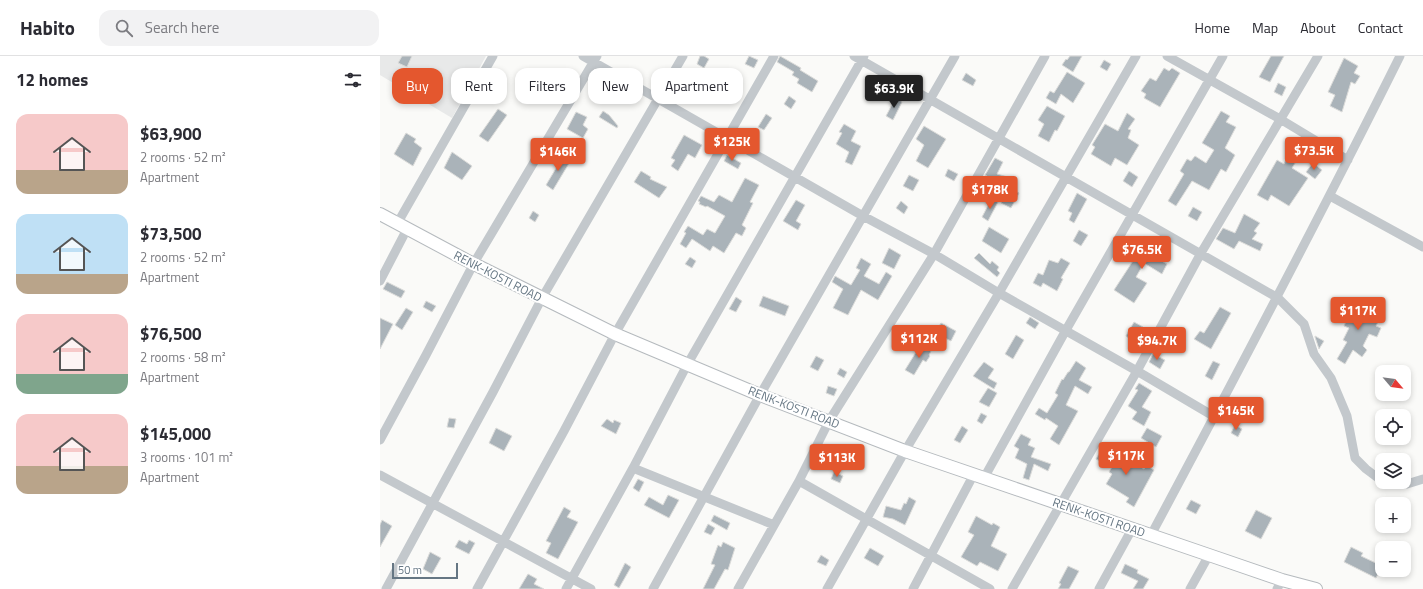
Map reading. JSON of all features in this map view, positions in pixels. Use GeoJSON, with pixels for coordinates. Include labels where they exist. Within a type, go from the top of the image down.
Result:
{"type":"FeatureCollection","features":[{"type":"Feature","properties":{"kind":"main road","name":"RENK-KOSTI ROAD"},"geometry":{"type":"LineString","coordinates":[[380,214],[615,334],[760,395],[905,450],[1208,555],[1280,584],[1316,589]]}},
{"type":"Feature","properties":{"kind":"street"},"geometry":{"type":"LineString","coordinates":[[380,281],[402,226],[493,56]]}},
{"type":"Feature","properties":{"kind":"street"},"geometry":{"type":"LineString","coordinates":[[583,56],[595,59],[651,95]]}},
{"type":"Feature","properties":{"kind":"street"},"geometry":{"type":"LineString","coordinates":[[676,68],[683,56]]}},
{"type":"Feature","properties":{"kind":"street"},"geometry":{"type":"LineString","coordinates":[[477,589],[568,424],[615,334],[774,56]]}},
{"type":"Feature","properties":{"kind":"street"},"geometry":{"type":"LineString","coordinates":[[653,589],[760,395],[955,56]]}},
{"type":"Feature","properties":{"kind":"street"},"geometry":{"type":"LineString","coordinates":[[738,589],[799,481],[830,421],[934,254],[1045,56]]}},
{"type":"Feature","properties":{"kind":"street"},"geometry":{"type":"LineString","coordinates":[[828,589],[905,450],[999,293],[1136,56]]}},
{"type":"Feature","properties":{"kind":"street"},"geometry":{"type":"LineString","coordinates":[[1167,56],[1280,119],[1348,160]]}},
{"type":"Feature","properties":{"kind":"street"},"geometry":{"type":"LineString","coordinates":[[913,589],[1066,330],[1223,56]]}},
{"type":"Feature","properties":{"kind":"street"},"geometry":{"type":"LineString","coordinates":[[1012,589],[1137,370],[1200,253],[1318,56]]}},
{"type":"Feature","properties":{"kind":"street"},"geometry":{"type":"LineString","coordinates":[[1151,535],[1278,298],[1400,56]]}},
{"type":"Feature","properties":{"kind":"street"},"geometry":{"type":"LineString","coordinates":[[566,589],[633,468],[687,365],[795,177],[860,57],[1278,298],[1304,324],[1314,354],[1331,378],[1347,416],[1355,458],[1375,476]]}},
{"type":"Feature","properties":{"kind":"street"},"geometry":{"type":"LineString","coordinates":[[380,440],[474,263],[595,59]]}},
{"type":"Feature","properties":{"kind":"street"},"geometry":{"type":"LineString","coordinates":[[386,589],[493,392],[542,298],[656,104]]}},
{"type":"Feature","properties":{"kind":"street"},"geometry":{"type":"LineString","coordinates":[[665,104],[863,216],[934,254],[999,293],[1137,370],[1215,417]]}},
{"type":"Feature","properties":{"kind":"street"},"geometry":{"type":"LineString","coordinates":[[1330,196],[1423,247]]}},
{"type":"Feature","properties":{"kind":"street"},"geometry":{"type":"LineString","coordinates":[[633,468],[774,525]]}},
{"type":"Feature","properties":{"kind":"street"},"geometry":{"type":"LineString","coordinates":[[380,475],[591,589]]}},
{"type":"Feature","properties":{"kind":"street"},"geometry":{"type":"LineString","coordinates":[[1411,483],[1423,479]]}},
{"type":"Feature","properties":{"kind":"street"},"geometry":{"type":"LineString","coordinates":[[799,481],[990,589]]}},
{"type":"Feature","properties":{"kind":"street"},"geometry":{"type":"LineString","coordinates":[[1099,589],[1132,529]]}},
{"type":"Feature","properties":{"kind":"street"},"geometry":{"type":"LineString","coordinates":[[1190,589],[1208,555]]}},
{"type":"Feature","properties":{"kind":"shaded area"},"geometry":{"type":"Polygon","coordinates":[[[380,56],[486,56],[479,68],[451,68],[451,104],[460,104],[452,118],[429,104],[443,104],[443,68],[392,68],[392,82],[380,75],[380,56]]]}},
{"type":"Feature","properties":{"kind":"building"},"geometry":{"type":"Polygon","coordinates":[[[402,56],[412,56],[407,67],[398,63],[402,56]]]}},
{"type":"Feature","properties":{"kind":"building"},"geometry":{"type":"Polygon","coordinates":[[[700,56],[704,56],[709,59],[704,68],[697,64],[700,56]]]}},
{"type":"Feature","properties":{"kind":"building"},"geometry":{"type":"Polygon","coordinates":[[[749,56],[758,60],[754,68],[745,64],[749,56]]]}},
{"type":"Feature","properties":{"kind":"building"},"geometry":{"type":"Polygon","coordinates":[[[780,56],[801,68],[800,70],[818,81],[812,92],[797,83],[799,79],[792,75],[794,72],[777,62],[780,56]]]}},
{"type":"Feature","properties":{"kind":"building"},"geometry":{"type":"Polygon","coordinates":[[[1070,56],[1082,56],[1073,72],[1062,65],[1070,56]]]}},
{"type":"Feature","properties":{"kind":"building"},"geometry":{"type":"Polygon","coordinates":[[[1271,56],[1284,56],[1270,82],[1259,77],[1271,56]]]}},
{"type":"Feature","properties":{"kind":"building"},"geometry":{"type":"Polygon","coordinates":[[[1344,58],[1358,66],[1354,73],[1360,76],[1355,84],[1351,82],[1342,112],[1330,106],[1335,95],[1328,92],[1344,58]]]}},
{"type":"Feature","properties":{"kind":"building"},"geometry":{"type":"Polygon","coordinates":[[[1104,60],[1111,64],[1107,71],[1100,67],[1104,60]]]}},
{"type":"Feature","properties":{"kind":"building"},"geometry":{"type":"Polygon","coordinates":[[[1164,68],[1169,71],[1172,68],[1180,73],[1160,107],[1144,98],[1146,94],[1141,91],[1150,78],[1156,81],[1164,68]]]}},
{"type":"Feature","properties":{"kind":"building"},"geometry":{"type":"Polygon","coordinates":[[[1067,72],[1085,83],[1073,103],[1061,94],[1056,104],[1046,98],[1050,91],[1054,93],[1067,72]]]}},
{"type":"Feature","properties":{"kind":"building"},"geometry":{"type":"Polygon","coordinates":[[[966,73],[976,80],[973,86],[962,80],[966,73]]]}},
{"type":"Feature","properties":{"kind":"building"},"geometry":{"type":"Polygon","coordinates":[[[1278,83],[1286,87],[1282,96],[1274,92],[1278,83]]]}},
{"type":"Feature","properties":{"kind":"building"},"geometry":{"type":"Polygon","coordinates":[[[789,96],[796,101],[791,109],[784,104],[789,96]]]}},
{"type":"Feature","properties":{"kind":"building"},"geometry":{"type":"Polygon","coordinates":[[[896,97],[902,102],[893,120],[886,116],[896,97]]]}},
{"type":"Feature","properties":{"kind":"building"},"geometry":{"type":"Polygon","coordinates":[[[1047,106],[1065,116],[1049,142],[1038,136],[1044,124],[1038,120],[1047,106]]]}},
{"type":"Feature","properties":{"kind":"building"},"geometry":{"type":"Polygon","coordinates":[[[498,109],[507,115],[488,142],[479,136],[498,109]]]}},
{"type":"Feature","properties":{"kind":"building"},"geometry":{"type":"Polygon","coordinates":[[[603,111],[609,115],[618,126],[617,128],[599,117],[603,111]]]}},
{"type":"Feature","properties":{"kind":"building"},"geometry":{"type":"Polygon","coordinates":[[[1221,111],[1230,116],[1226,122],[1236,127],[1225,148],[1235,155],[1226,172],[1221,169],[1209,190],[1192,181],[1176,206],[1168,201],[1184,174],[1180,171],[1187,159],[1191,161],[1195,156],[1206,163],[1214,150],[1202,143],[1221,111]]]}},
{"type":"Feature","properties":{"kind":"building"},"geometry":{"type":"Polygon","coordinates":[[[576,112],[587,117],[583,125],[588,129],[583,138],[567,129],[576,112]]]}},
{"type":"Feature","properties":{"kind":"building"},"geometry":{"type":"Polygon","coordinates":[[[1127,113],[1135,119],[1128,129],[1131,130],[1128,138],[1139,145],[1127,165],[1115,158],[1111,166],[1091,154],[1095,147],[1092,145],[1105,124],[1118,131],[1127,113]]]}},
{"type":"Feature","properties":{"kind":"building"},"geometry":{"type":"Polygon","coordinates":[[[766,114],[772,118],[764,130],[758,127],[766,114]]]}},
{"type":"Feature","properties":{"kind":"building"},"geometry":{"type":"Polygon","coordinates":[[[844,124],[856,131],[851,141],[861,146],[852,165],[845,162],[849,152],[836,144],[842,133],[839,132],[844,124]]]}},
{"type":"Feature","properties":{"kind":"building"},"geometry":{"type":"Polygon","coordinates":[[[924,126],[946,139],[928,168],[916,161],[924,145],[916,139],[924,126]]]}},
{"type":"Feature","properties":{"kind":"building"},"geometry":{"type":"Polygon","coordinates":[[[406,133],[416,139],[414,142],[422,148],[413,166],[394,154],[406,133]]]}},
{"type":"Feature","properties":{"kind":"building"},"geometry":{"type":"Polygon","coordinates":[[[684,135],[702,145],[695,158],[688,154],[678,171],[671,166],[675,160],[671,158],[684,135]]]}},
{"type":"Feature","properties":{"kind":"building"},"geometry":{"type":"Polygon","coordinates":[[[452,152],[472,166],[462,180],[444,168],[452,152]]]}},
{"type":"Feature","properties":{"kind":"building"},"geometry":{"type":"Polygon","coordinates":[[[564,155],[571,160],[553,190],[546,185],[564,155]]]}},
{"type":"Feature","properties":{"kind":"building"},"geometry":{"type":"Polygon","coordinates":[[[727,155],[741,163],[738,169],[724,161],[727,155]]]}},
{"type":"Feature","properties":{"kind":"building"},"geometry":{"type":"Polygon","coordinates":[[[1288,155],[1297,160],[1292,168],[1308,178],[1289,206],[1271,195],[1268,201],[1257,195],[1277,160],[1284,164],[1288,155]]]}},
{"type":"Feature","properties":{"kind":"building"},"geometry":{"type":"Polygon","coordinates":[[[995,158],[1003,162],[997,174],[1011,178],[1007,187],[985,175],[995,158]]]}},
{"type":"Feature","properties":{"kind":"building"},"geometry":{"type":"Polygon","coordinates":[[[1313,163],[1322,170],[1315,179],[1306,172],[1313,163]]]}},
{"type":"Feature","properties":{"kind":"building"},"geometry":{"type":"Polygon","coordinates":[[[948,169],[958,174],[954,181],[945,176],[948,169]]]}},
{"type":"Feature","properties":{"kind":"building"},"geometry":{"type":"Polygon","coordinates":[[[641,171],[651,177],[650,179],[667,187],[659,198],[634,182],[641,171]]]}},
{"type":"Feature","properties":{"kind":"building"},"geometry":{"type":"Polygon","coordinates":[[[1129,171],[1138,177],[1132,187],[1123,181],[1129,171]]]}},
{"type":"Feature","properties":{"kind":"building"},"geometry":{"type":"Polygon","coordinates":[[[909,175],[919,180],[913,191],[903,186],[909,175]]]}},
{"type":"Feature","properties":{"kind":"building"},"geometry":{"type":"Polygon","coordinates":[[[745,178],[759,185],[750,202],[753,203],[742,225],[746,228],[742,236],[736,233],[724,253],[713,246],[710,251],[692,239],[686,248],[680,244],[686,233],[684,232],[688,226],[703,235],[707,229],[715,233],[725,216],[707,206],[706,207],[699,204],[700,202],[698,201],[701,196],[714,202],[719,195],[732,202],[745,178]]]}},
{"type":"Feature","properties":{"kind":"building"},"geometry":{"type":"Polygon","coordinates":[[[1009,188],[1019,193],[1011,208],[1001,203],[1009,188]]]}},
{"type":"Feature","properties":{"kind":"building"},"geometry":{"type":"Polygon","coordinates":[[[1077,193],[1087,199],[1074,223],[1069,220],[1072,213],[1068,211],[1077,193]]]}},
{"type":"Feature","properties":{"kind":"building"},"geometry":{"type":"Polygon","coordinates":[[[992,198],[998,202],[988,221],[982,217],[992,198]]]}},
{"type":"Feature","properties":{"kind":"building"},"geometry":{"type":"Polygon","coordinates":[[[796,200],[805,205],[796,221],[801,224],[798,230],[783,221],[796,200]]]}},
{"type":"Feature","properties":{"kind":"building"},"geometry":{"type":"Polygon","coordinates":[[[901,201],[908,207],[904,214],[896,208],[901,201]]]}},
{"type":"Feature","properties":{"kind":"building"},"geometry":{"type":"Polygon","coordinates":[[[1193,207],[1202,212],[1197,221],[1188,216],[1193,207]]]}},
{"type":"Feature","properties":{"kind":"building"},"geometry":{"type":"Polygon","coordinates":[[[533,211],[539,215],[535,222],[529,218],[533,211]]]}},
{"type":"Feature","properties":{"kind":"building"},"geometry":{"type":"Polygon","coordinates":[[[1244,214],[1260,223],[1254,231],[1257,233],[1252,239],[1263,244],[1260,251],[1239,241],[1234,249],[1216,239],[1223,228],[1235,233],[1244,214]]]}},
{"type":"Feature","properties":{"kind":"building"},"geometry":{"type":"Polygon","coordinates":[[[989,227],[1009,239],[1001,253],[982,241],[989,227]]]}},
{"type":"Feature","properties":{"kind":"building"},"geometry":{"type":"Polygon","coordinates":[[[1079,230],[1088,235],[1081,246],[1073,241],[1079,230]]]}},
{"type":"Feature","properties":{"kind":"building"},"geometry":{"type":"Polygon","coordinates":[[[1152,238],[1168,248],[1160,260],[1167,264],[1162,274],[1144,263],[1136,277],[1147,283],[1134,303],[1114,290],[1144,244],[1147,246],[1152,238]]]}},
{"type":"Feature","properties":{"kind":"building"},"geometry":{"type":"Polygon","coordinates":[[[889,248],[901,255],[894,269],[882,263],[889,248]]]}},
{"type":"Feature","properties":{"kind":"building"},"geometry":{"type":"Polygon","coordinates":[[[979,253],[990,264],[992,261],[999,267],[997,270],[1000,273],[997,277],[974,258],[979,253]]]}},
{"type":"Feature","properties":{"kind":"building"},"geometry":{"type":"Polygon","coordinates":[[[690,257],[696,261],[692,268],[685,264],[690,257]]]}},
{"type":"Feature","properties":{"kind":"building"},"geometry":{"type":"Polygon","coordinates":[[[861,258],[871,264],[864,276],[879,284],[886,272],[892,276],[878,300],[861,290],[848,315],[833,308],[843,289],[832,282],[835,276],[851,285],[860,270],[856,268],[861,258]]]}},
{"type":"Feature","properties":{"kind":"building"},"geometry":{"type":"Polygon","coordinates":[[[1061,258],[1070,263],[1061,278],[1063,279],[1057,291],[1043,283],[1041,287],[1033,283],[1038,273],[1043,275],[1049,260],[1058,263],[1061,258]]]}},
{"type":"Feature","properties":{"kind":"building"},"geometry":{"type":"Polygon","coordinates":[[[387,282],[405,291],[401,298],[383,289],[387,282]]]}},
{"type":"Feature","properties":{"kind":"building"},"geometry":{"type":"Polygon","coordinates":[[[763,296],[789,306],[785,316],[759,306],[763,296]]]}},
{"type":"Feature","properties":{"kind":"building"},"geometry":{"type":"Polygon","coordinates":[[[736,297],[742,301],[736,312],[729,309],[736,297]]]}},
{"type":"Feature","properties":{"kind":"building"},"geometry":{"type":"Polygon","coordinates":[[[426,301],[436,306],[432,312],[423,307],[426,301]]]}},
{"type":"Feature","properties":{"kind":"building"},"geometry":{"type":"Polygon","coordinates":[[[1355,301],[1373,310],[1370,316],[1379,320],[1376,326],[1381,328],[1377,337],[1369,334],[1363,346],[1367,350],[1362,357],[1353,350],[1345,364],[1337,359],[1347,342],[1343,340],[1349,328],[1344,326],[1355,301]]]}},
{"type":"Feature","properties":{"kind":"building"},"geometry":{"type":"Polygon","coordinates":[[[1220,307],[1231,313],[1211,349],[1194,339],[1200,331],[1204,333],[1220,307]]]}},
{"type":"Feature","properties":{"kind":"building"},"geometry":{"type":"Polygon","coordinates":[[[406,308],[413,312],[402,330],[395,325],[406,308]]]}},
{"type":"Feature","properties":{"kind":"building"},"geometry":{"type":"Polygon","coordinates":[[[1030,317],[1039,323],[1035,329],[1026,323],[1030,317]]]}},
{"type":"Feature","properties":{"kind":"building"},"geometry":{"type":"Polygon","coordinates":[[[380,318],[393,324],[380,349],[380,318]]]}},
{"type":"Feature","properties":{"kind":"building"},"geometry":{"type":"Polygon","coordinates":[[[1134,322],[1143,327],[1134,342],[1126,336],[1134,322]]]}},
{"type":"Feature","properties":{"kind":"building"},"geometry":{"type":"Polygon","coordinates":[[[941,323],[956,331],[951,341],[935,333],[941,323]]]}},
{"type":"Feature","properties":{"kind":"building"},"geometry":{"type":"Polygon","coordinates":[[[1016,335],[1024,340],[1013,359],[1005,354],[1016,335]]]}},
{"type":"Feature","properties":{"kind":"building"},"geometry":{"type":"Polygon","coordinates":[[[1315,337],[1324,341],[1319,349],[1315,337]]]}},
{"type":"Feature","properties":{"kind":"building"},"geometry":{"type":"Polygon","coordinates":[[[925,343],[933,347],[929,355],[930,356],[926,362],[923,360],[914,375],[905,370],[918,349],[922,351],[925,343]]]}},
{"type":"Feature","properties":{"kind":"building"},"geometry":{"type":"Polygon","coordinates":[[[1153,354],[1165,360],[1160,369],[1149,362],[1153,354]]]}},
{"type":"Feature","properties":{"kind":"building"},"geometry":{"type":"Polygon","coordinates":[[[816,356],[824,360],[818,371],[810,367],[816,356]]]}},
{"type":"Feature","properties":{"kind":"building"},"geometry":{"type":"Polygon","coordinates":[[[1076,361],[1086,368],[1079,380],[1092,387],[1088,394],[1075,386],[1066,405],[1078,411],[1059,445],[1050,439],[1058,426],[1046,418],[1045,420],[1035,414],[1039,408],[1047,413],[1058,395],[1055,393],[1062,379],[1063,380],[1076,361]]]}},
{"type":"Feature","properties":{"kind":"building"},"geometry":{"type":"Polygon","coordinates":[[[1213,361],[1220,364],[1212,380],[1205,376],[1213,361]]]}},
{"type":"Feature","properties":{"kind":"building"},"geometry":{"type":"Polygon","coordinates":[[[984,362],[994,369],[988,378],[997,383],[994,389],[973,376],[984,362]]]}},
{"type":"Feature","properties":{"kind":"building"},"geometry":{"type":"Polygon","coordinates":[[[840,368],[847,372],[844,378],[837,374],[840,368]]]}},
{"type":"Feature","properties":{"kind":"building"},"geometry":{"type":"Polygon","coordinates":[[[1139,383],[1152,391],[1142,407],[1151,412],[1144,426],[1132,419],[1137,412],[1128,406],[1138,390],[1135,389],[1139,383]]]}},
{"type":"Feature","properties":{"kind":"building"},"geometry":{"type":"Polygon","coordinates":[[[828,386],[837,389],[834,396],[826,393],[828,386]]]}},
{"type":"Feature","properties":{"kind":"building"},"geometry":{"type":"Polygon","coordinates":[[[988,388],[997,393],[989,407],[979,402],[988,388]]]}},
{"type":"Feature","properties":{"kind":"building"},"geometry":{"type":"Polygon","coordinates":[[[981,413],[987,416],[982,424],[977,421],[981,413]]]}},
{"type":"Feature","properties":{"kind":"building"},"geometry":{"type":"Polygon","coordinates":[[[449,418],[456,419],[454,428],[447,427],[449,418]]]}},
{"type":"Feature","properties":{"kind":"building"},"geometry":{"type":"Polygon","coordinates":[[[607,419],[613,423],[614,420],[621,423],[616,434],[601,426],[607,419]]]}},
{"type":"Feature","properties":{"kind":"building"},"geometry":{"type":"Polygon","coordinates":[[[1235,425],[1242,429],[1238,437],[1231,433],[1235,425]]]}},
{"type":"Feature","properties":{"kind":"building"},"geometry":{"type":"Polygon","coordinates":[[[962,426],[968,430],[960,443],[954,440],[962,426]]]}},
{"type":"Feature","properties":{"kind":"building"},"geometry":{"type":"Polygon","coordinates":[[[496,428],[512,436],[504,451],[489,443],[496,428]]]}},
{"type":"Feature","properties":{"kind":"building"},"geometry":{"type":"Polygon","coordinates":[[[1147,428],[1162,436],[1156,447],[1141,438],[1147,428]]]}},
{"type":"Feature","properties":{"kind":"building"},"geometry":{"type":"Polygon","coordinates":[[[1021,434],[1031,439],[1028,445],[1035,448],[1031,457],[1051,464],[1048,471],[1034,464],[1029,480],[1023,478],[1027,464],[1015,458],[1019,449],[1014,446],[1021,434]]]}},
{"type":"Feature","properties":{"kind":"building"},"geometry":{"type":"Polygon","coordinates":[[[1114,450],[1144,469],[1146,465],[1154,470],[1134,507],[1126,502],[1129,498],[1106,484],[1112,474],[1109,472],[1112,467],[1096,459],[1100,452],[1111,457],[1114,450]]]}},
{"type":"Feature","properties":{"kind":"building"},"geometry":{"type":"Polygon","coordinates":[[[834,472],[843,476],[840,483],[831,479],[834,472]]]}},
{"type":"Feature","properties":{"kind":"building"},"geometry":{"type":"Polygon","coordinates":[[[638,479],[644,482],[639,492],[633,488],[638,479]]]}},
{"type":"Feature","properties":{"kind":"building"},"geometry":{"type":"Polygon","coordinates":[[[668,495],[679,500],[669,518],[644,505],[649,497],[663,505],[668,495]]]}},
{"type":"Feature","properties":{"kind":"building"},"geometry":{"type":"Polygon","coordinates":[[[909,497],[916,501],[905,525],[893,519],[883,517],[886,506],[901,510],[909,497]]]}},
{"type":"Feature","properties":{"kind":"building"},"geometry":{"type":"Polygon","coordinates":[[[1191,500],[1201,505],[1196,514],[1186,509],[1191,500]]]}},
{"type":"Feature","properties":{"kind":"building"},"geometry":{"type":"Polygon","coordinates":[[[564,507],[571,511],[567,517],[578,522],[558,559],[546,553],[551,543],[546,541],[564,507]]]}},
{"type":"Feature","properties":{"kind":"building"},"geometry":{"type":"Polygon","coordinates":[[[1256,510],[1272,518],[1261,539],[1245,531],[1256,510]]]}},
{"type":"Feature","properties":{"kind":"building"},"geometry":{"type":"Polygon","coordinates":[[[714,515],[730,523],[727,530],[711,521],[714,515]]]}},
{"type":"Feature","properties":{"kind":"building"},"geometry":{"type":"Polygon","coordinates":[[[976,516],[992,525],[993,523],[1000,527],[991,546],[1007,554],[998,571],[980,562],[977,566],[961,557],[974,535],[968,532],[976,516]]]}},
{"type":"Feature","properties":{"kind":"building"},"geometry":{"type":"Polygon","coordinates":[[[382,520],[392,526],[380,547],[380,525],[382,520]]]}},
{"type":"Feature","properties":{"kind":"building"},"geometry":{"type":"Polygon","coordinates":[[[708,524],[715,528],[711,535],[704,532],[708,524]]]}},
{"type":"Feature","properties":{"kind":"building"},"geometry":{"type":"Polygon","coordinates":[[[459,540],[467,544],[469,540],[475,543],[469,554],[455,547],[459,540]]]}},
{"type":"Feature","properties":{"kind":"building"},"geometry":{"type":"Polygon","coordinates":[[[723,542],[735,548],[728,570],[725,569],[714,589],[703,589],[715,565],[711,564],[718,545],[721,547],[723,542]]]}},
{"type":"Feature","properties":{"kind":"building"},"geometry":{"type":"Polygon","coordinates":[[[1351,547],[1363,553],[1361,556],[1375,563],[1375,577],[1376,577],[1376,578],[1344,562],[1351,547]]]}},
{"type":"Feature","properties":{"kind":"building"},"geometry":{"type":"Polygon","coordinates":[[[870,548],[884,556],[878,566],[864,558],[870,548]]]}},
{"type":"Feature","properties":{"kind":"building"},"geometry":{"type":"Polygon","coordinates":[[[430,552],[441,558],[432,574],[423,569],[430,552]]]}},
{"type":"Feature","properties":{"kind":"building"},"geometry":{"type":"Polygon","coordinates":[[[821,555],[829,560],[826,566],[817,562],[821,555]]]}},
{"type":"Feature","properties":{"kind":"building"},"geometry":{"type":"Polygon","coordinates":[[[625,563],[631,567],[619,588],[614,585],[625,563]]]}},
{"type":"Feature","properties":{"kind":"building"},"geometry":{"type":"Polygon","coordinates":[[[1125,564],[1138,570],[1137,573],[1149,579],[1143,589],[1133,589],[1138,581],[1121,573],[1125,564]]]}},
{"type":"Feature","properties":{"kind":"building"},"geometry":{"type":"Polygon","coordinates":[[[1068,566],[1079,571],[1069,589],[1058,589],[1061,584],[1059,583],[1068,566]]]}},
{"type":"Feature","properties":{"kind":"building"},"geometry":{"type":"Polygon","coordinates":[[[528,574],[537,579],[534,584],[544,589],[519,589],[528,574]]]}}]}
